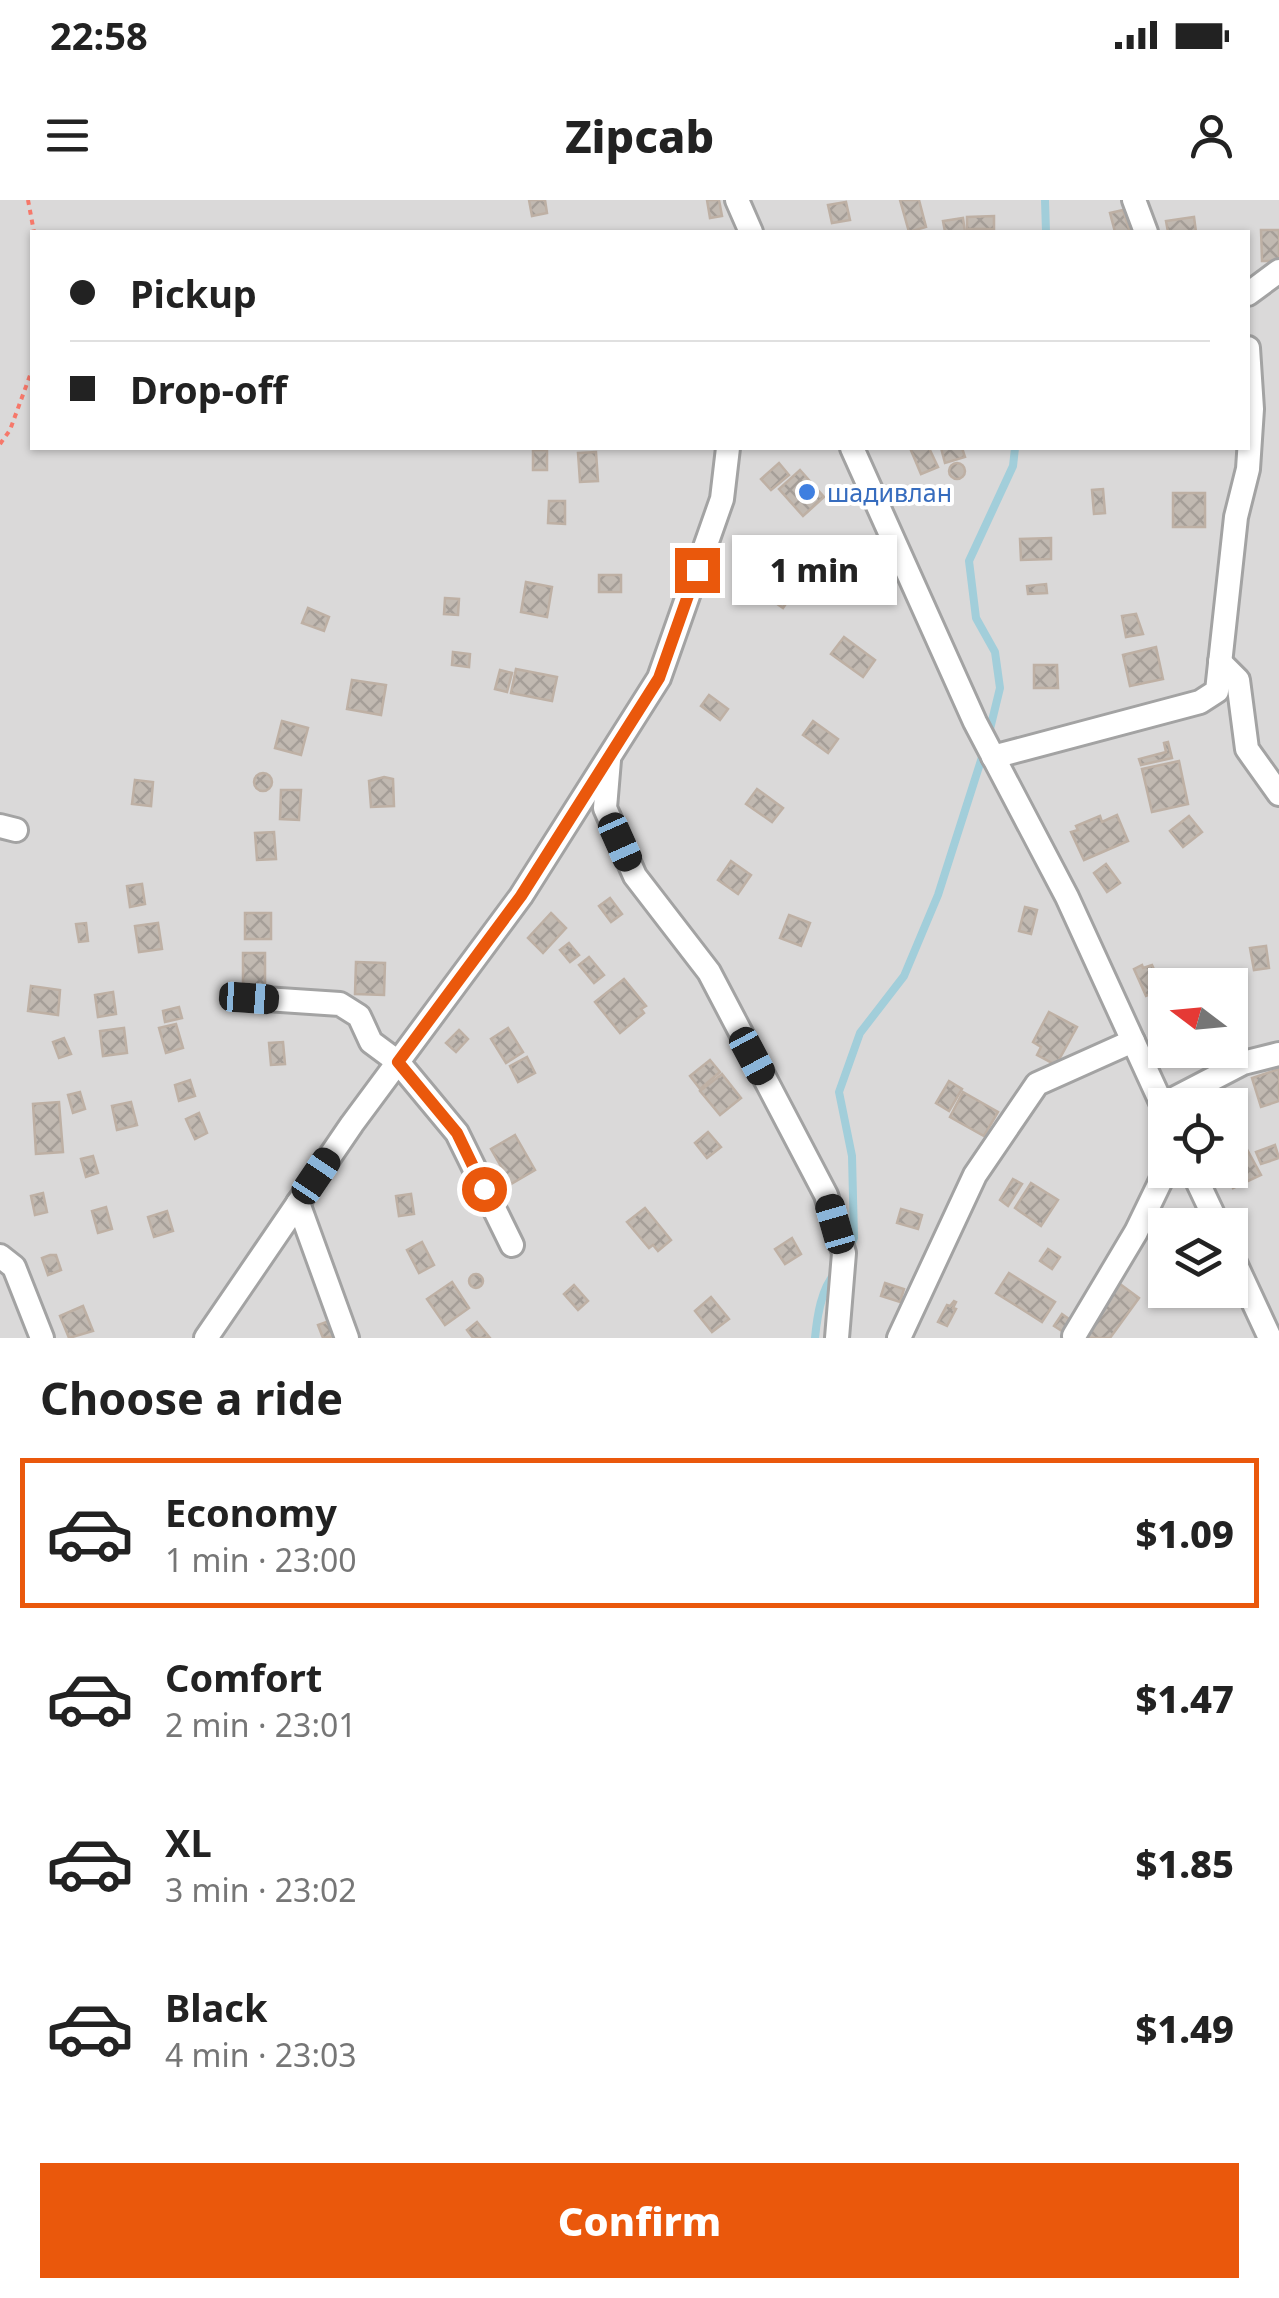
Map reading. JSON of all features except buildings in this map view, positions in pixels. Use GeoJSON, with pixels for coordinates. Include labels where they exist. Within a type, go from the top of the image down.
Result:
{"type":"FeatureCollection","features":[{"type":"Feature","properties":{"kind":"street"},"geometry":{"type":"LineString","coordinates":[[1134,200],[1145,230]]}},
{"type":"Feature","properties":{"kind":"street"},"geometry":{"type":"LineString","coordinates":[[738,204],[739,230]]}},
{"type":"Feature","properties":{"kind":"street"},"geometry":{"type":"LineString","coordinates":[[738,204],[749,230]]}},
{"type":"Feature","properties":{"kind":"street"},"geometry":{"type":"LineString","coordinates":[[1250,293],[1279,271]]}},
{"type":"Feature","properties":{"kind":"street"},"geometry":{"type":"LineString","coordinates":[[1250,378],[1250,439]]}},
{"type":"Feature","properties":{"kind":"street"},"geometry":{"type":"LineString","coordinates":[[206,1338],[398,1062],[521,896],[659,678],[722,499],[728,450]]}},
{"type":"Feature","properties":{"kind":"street"},"geometry":{"type":"LineString","coordinates":[[853,450],[993,757],[1067,896],[1155,1088]]}},
{"type":"Feature","properties":{"kind":"street"},"geometry":{"type":"LineString","coordinates":[[993,757],[1200,702],[1217,691],[1236,517],[1249,450]]}},
{"type":"Feature","properties":{"kind":"street"},"geometry":{"type":"LineString","coordinates":[[1220,662],[1238,680],[1247,749],[1279,794]]}},
{"type":"Feature","properties":{"kind":"street"},"geometry":{"type":"LineString","coordinates":[[609,757],[605,808],[635,876],[709,972],[826,1195],[844,1253],[836,1335]]}},
{"type":"Feature","properties":{"kind":"street"},"geometry":{"type":"LineString","coordinates":[[249,998],[340,1004],[359,1016],[371,1042],[398,1062],[457,1133],[512,1246]]}},
{"type":"Feature","properties":{"kind":"street"},"geometry":{"type":"LineString","coordinates":[[899,1338],[975,1174],[1037,1084],[1133,1041]]}},
{"type":"Feature","properties":{"kind":"street"},"geometry":{"type":"LineString","coordinates":[[1199,1088],[1243,1063],[1279,1054]]}},
{"type":"Feature","properties":{"kind":"street"},"geometry":{"type":"LineString","coordinates":[[1074,1336],[1136,1232],[1157,1188]]}},
{"type":"Feature","properties":{"kind":"street"},"geometry":{"type":"LineString","coordinates":[[298,1203],[347,1338]]}},
{"type":"Feature","properties":{"kind":"street"},"geometry":{"type":"LineString","coordinates":[[0,1256],[14,1266],[42,1338]]}},
{"type":"Feature","properties":{"kind":"street"},"geometry":{"type":"LineString","coordinates":[[1248,1291],[1270,1338]]}},
{"type":"Feature","properties":{"kind":"path"},"geometry":{"type":"LineString","coordinates":[[28,200],[34,230]]}},
{"type":"Feature","properties":{"kind":"path"},"geometry":{"type":"LineString","coordinates":[[0,444],[10,430],[30,375]]}},
{"type":"Feature","properties":{"kind":"shaded area"},"geometry":{"type":"Polygon","coordinates":[[[0,200],[1279,200],[1279,1338],[0,1338],[0,200]]]}},
{"type":"Feature","properties":{"kind":"waterway"},"geometry":{"type":"LineString","coordinates":[[1045,200],[1046,230]]}},
{"type":"Feature","properties":{"kind":"waterway"},"geometry":{"type":"LineString","coordinates":[[989,733],[1000,688],[995,652],[976,618],[969,561],[1013,466],[1015,450]]}},
{"type":"Feature","properties":{"kind":"waterway"},"geometry":{"type":"LineString","coordinates":[[850,1247],[854,1238],[852,1156],[839,1092],[860,1033],[904,976],[938,895],[984,751]]}},
{"type":"Feature","properties":{"kind":"waterway"},"geometry":{"type":"LineString","coordinates":[[815,1338],[823,1294],[836,1272]]}},
{"type":"Feature","properties":{"kind":"place","name":"шадивлан"},"geometry":{"type":"Point","coordinates":[807,492]}},
{"type":"Feature","properties":{"kind":"route"},"geometry":{"type":"LineString","coordinates":[[484,1189],[457,1133],[398,1062],[521,896],[659,678],[697,570]]}}]}
